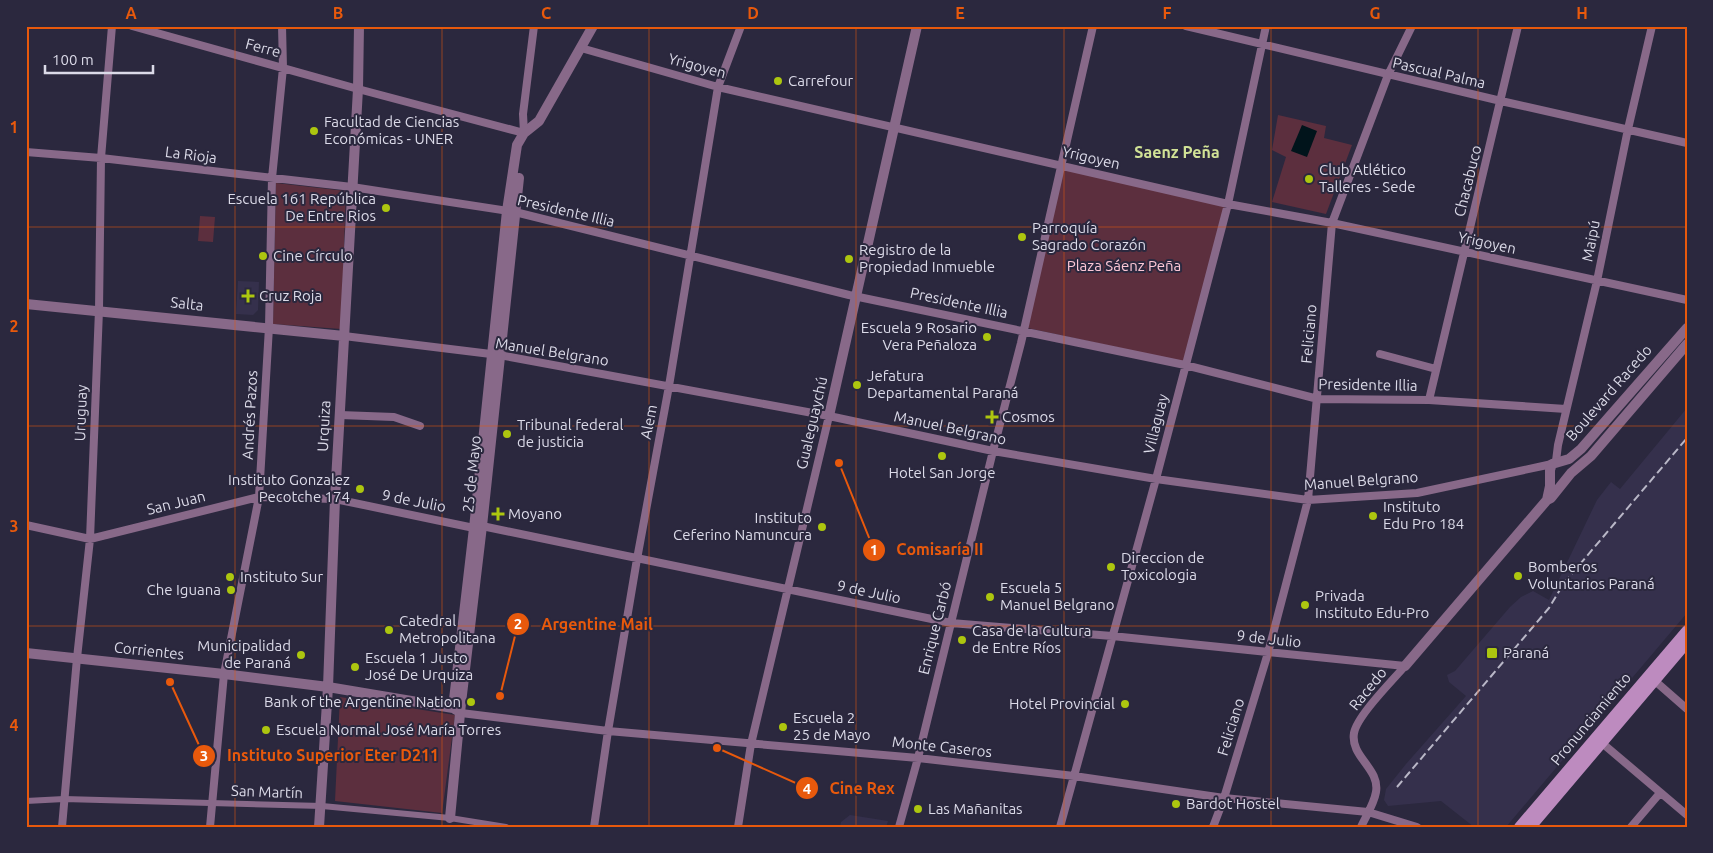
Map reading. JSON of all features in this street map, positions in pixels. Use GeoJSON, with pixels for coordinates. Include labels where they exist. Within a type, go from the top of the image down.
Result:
{"type":"FeatureCollection","features":[{"type":"Feature","properties":{"kind":"main road","name":"Pronunciamiento"},"geometry":{"type":"LineString","coordinates":[[1519,827],[1687,630]]}},
{"type":"Feature","properties":{"kind":"main road","name":"Pronunciamiento"},"geometry":{"type":"LineString","coordinates":[[1531,827],[1687,644]]}},
{"type":"Feature","properties":{"kind":"street","name":"Uruguay"},"geometry":{"type":"LineString","coordinates":[[62,827],[90,539],[99,310],[101,158],[112,26]]}},
{"type":"Feature","properties":{"kind":"street","name":"Ferre"},"geometry":{"type":"LineString","coordinates":[[132,26],[358,89]]}},
{"type":"Feature","properties":{"kind":"street","name":"Andrés Pazos"},"geometry":{"type":"LineString","coordinates":[[210,827],[224,674],[259,497],[269,327],[272,178],[283,68],[282,26]]}},
{"type":"Feature","properties":{"kind":"street","name":"Urquiza"},"geometry":{"type":"LineString","coordinates":[[319,827],[322,806],[335,499],[358,89],[359,26]]}},
{"type":"Feature","properties":{"kind":"street","name":"25 de Mayo"},"geometry":{"type":"LineString","coordinates":[[450,822],[457,711],[511,212],[524,133],[523,114],[534,26]]}},
{"type":"Feature","properties":{"kind":"street"},"geometry":{"type":"LineString","coordinates":[[358,89],[524,133],[539,120],[593,26]]}},
{"type":"Feature","properties":{"kind":"street","name":"Alem"},"geometry":{"type":"LineString","coordinates":[[594,827],[608,731],[669,386],[718,87],[741,26]]}},
{"type":"Feature","properties":{"kind":"street","name":"Gualeguaychú"},"geometry":{"type":"LineString","coordinates":[[738,827],[751,744],[857,296],[917,26]]}},
{"type":"Feature","properties":{"kind":"street","name":"Enrique Carbó"},"geometry":{"type":"LineString","coordinates":[[899,827],[918,758],[950,623],[1024,332],[1093,26]]}},
{"type":"Feature","properties":{"kind":"street","name":"Pascual Palma"},"geometry":{"type":"LineString","coordinates":[[1186,26],[1262,46],[1687,143]]}},
{"type":"Feature","properties":{"kind":"street","name":"Villaguay"},"geometry":{"type":"LineString","coordinates":[[1060,827],[1156,479],[1228,204],[1266,26]]}},
{"type":"Feature","properties":{"kind":"street","name":"Feliciano"},"geometry":{"type":"LineString","coordinates":[[1214,827],[1268,652],[1308,500],[1332,223],[1388,75],[1412,26]]}},
{"type":"Feature","properties":{"kind":"street","name":"Chacabuco"},"geometry":{"type":"LineString","coordinates":[[1429,400],[1518,26]]}},
{"type":"Feature","properties":{"kind":"street","name":"Maipú"},"geometry":{"type":"LineString","coordinates":[[1557,462],[1558,445],[1597,280],[1628,129],[1652,26]]}},
{"type":"Feature","properties":{"kind":"street","name":"Yrigoyen"},"geometry":{"type":"LineString","coordinates":[[580,48],[718,87],[1228,204],[1332,223],[1687,300]]}},
{"type":"Feature","properties":{"kind":"street","name":"La Rioja"},"geometry":{"type":"LineString","coordinates":[[26,152],[101,158],[352,187]]}},
{"type":"Feature","properties":{"kind":"street","name":"Presidente Illia"},"geometry":{"type":"LineString","coordinates":[[352,187],[511,212],[857,296],[1185,365],[1318,399],[1429,400],[1566,409]]}},
{"type":"Feature","properties":{"kind":"street","name":"Salta"},"geometry":{"type":"LineString","coordinates":[[26,304],[344,336]]}},
{"type":"Feature","properties":{"kind":"street","name":"Boulevard Racedo"},"geometry":{"type":"LineString","coordinates":[[1557,462],[1573,456],[1581,449],[1687,328]]}},
{"type":"Feature","properties":{"kind":"street","name":"Manuel Belgrano"},"geometry":{"type":"LineString","coordinates":[[344,336],[495,355],[829,416],[993,451],[1156,479],[1308,500],[1417,492],[1557,462]]}},
{"type":"Feature","properties":{"kind":"street","name":"Boulevard Racedo"},"geometry":{"type":"LineString","coordinates":[[1405,666],[1547,500],[1591,456],[1687,344]]}},
{"type":"Feature","properties":{"kind":"street"},"geometry":{"type":"LineString","coordinates":[[1380,354],[1436,369]]}},
{"type":"Feature","properties":{"kind":"street"},"geometry":{"type":"LineString","coordinates":[[340,415],[394,417],[420,426]]}},
{"type":"Feature","properties":{"kind":"street"},"geometry":{"type":"LineString","coordinates":[[1547,500],[1550,486],[1550,475],[1550,470],[1557,462],[1566,463],[1568,477],[1556,481],[1550,475]]}},
{"type":"Feature","properties":{"kind":"street","name":"San Juan"},"geometry":{"type":"LineString","coordinates":[[26,525],[90,539],[259,497],[335,499]]}},
{"type":"Feature","properties":{"kind":"street","name":"9 de Julio"},"geometry":{"type":"LineString","coordinates":[[335,499],[787,588],[950,623],[1112,636],[1405,666]]}},
{"type":"Feature","properties":{"kind":"street","name":"Corrientes"},"geometry":{"type":"LineString","coordinates":[[26,653],[328,687],[457,711]]}},
{"type":"Feature","properties":{"kind":"street","name":"Racedo"},"geometry":{"type":"LineString","coordinates":[[1361,827],[1375,799],[1377,789],[1375,776],[1357,752],[1354,732],[1363,716],[1405,666]]}},
{"type":"Feature","properties":{"kind":"street"},"geometry":{"type":"LineString","coordinates":[[1655,681],[1687,709]]}},
{"type":"Feature","properties":{"kind":"street","name":"Monte Caseros"},"geometry":{"type":"LineString","coordinates":[[457,711],[608,731],[918,758],[1074,776],[1224,798],[1368,812],[1417,827]]}},
{"type":"Feature","properties":{"kind":"street"},"geometry":{"type":"LineString","coordinates":[[1602,743],[1687,815]]}},
{"type":"Feature","properties":{"kind":"street"},"geometry":{"type":"LineString","coordinates":[[1632,827],[1660,793]]}},
{"type":"Feature","properties":{"kind":"street","name":"San Martín"},"geometry":{"type":"LineString","coordinates":[[26,801],[64,799],[322,806],[506,827]]}},
{"type":"Feature","properties":{"kind":"shaded area"},"geometry":{"type":"Polygon","coordinates":[[[1302,125],[1317,131],[1307,157],[1291,151],[1302,125]]]}},
{"type":"Feature","properties":{"kind":"shaded area","name":"Cruz Roja"},"geometry":{"type":"Polygon","coordinates":[[[238,281],[259,282],[258,310],[253,315],[236,314],[238,281]]]}},
{"type":"Feature","properties":{"kind":"shaded area"},"geometry":{"type":"Polygon","coordinates":[[[1687,408],[1687,613],[1506,827],[1474,827],[1441,801],[1388,806],[1384,800],[1386,789],[1466,696],[1449,682],[1447,675],[1455,671],[1510,607],[1521,597],[1533,591],[1549,600],[1597,500],[1611,482],[1620,489],[1687,408]]]}},
{"type":"Feature","properties":{"kind":"shaded area"},"geometry":{"type":"Polygon","coordinates":[[[850,815],[888,821],[886,827],[840,827],[841,822],[850,815]]]}},
{"type":"Feature","properties":{"kind":"green space","name":"Club Atlético Talleres - Sede"},"geometry":{"type":"Polygon","coordinates":[[[1278,115],[1326,126],[1324,138],[1352,145],[1326,214],[1272,202],[1286,157],[1272,150],[1278,115]]]}},
{"type":"Feature","properties":{"kind":"green space","name":"Plaza Sáenz Peña"},"geometry":{"type":"Polygon","coordinates":[[[1064,169],[1225,206],[1184,362],[1023,327],[1064,169]]]}},
{"type":"Feature","properties":{"kind":"green space"},"geometry":{"type":"Polygon","coordinates":[[[276,183],[346,191],[341,329],[273,324],[276,183]]]}},
{"type":"Feature","properties":{"kind":"green space"},"geometry":{"type":"Polygon","coordinates":[[[200,216],[215,217],[213,242],[198,241],[200,216]]]}},
{"type":"Feature","properties":{"kind":"green space"},"geometry":{"type":"Polygon","coordinates":[[[340,697],[455,715],[442,813],[335,801],[340,697]]]}},
{"type":"Feature","properties":{"kind":"railway"},"geometry":{"type":"LineString","coordinates":[[1397,787],[1549,608],[1564,583],[1687,438]]}},
{"type":"Feature","properties":{"kind":"place","name":"Carrefour"},"geometry":{"type":"Point","coordinates":[778,81]}},
{"type":"Feature","properties":{"kind":"place","name":"Facultad de Ciencias Económicas - UNER"},"geometry":{"type":"Point","coordinates":[314,131]}},
{"type":"Feature","properties":{"kind":"place","name":"Club Atlético Talleres - Sede"},"geometry":{"type":"Point","coordinates":[1309,179]}},
{"type":"Feature","properties":{"kind":"place","name":"Escuela 161 República De Entre Rios"},"geometry":{"type":"Point","coordinates":[386,208]}},
{"type":"Feature","properties":{"kind":"place","name":"Parroquía Sagrado Corazón"},"geometry":{"type":"Point","coordinates":[1022,237]}},
{"type":"Feature","properties":{"kind":"place","name":"Cine Círculo"},"geometry":{"type":"Point","coordinates":[263,256]}},
{"type":"Feature","properties":{"kind":"place","name":"Registro de la Propiedad Inmueble"},"geometry":{"type":"Point","coordinates":[849,259]}},
{"type":"Feature","properties":{"kind":"place","name":"Cruz Roja"},"geometry":{"type":"Point","coordinates":[248,296]}},
{"type":"Feature","properties":{"kind":"place","name":"Escuela 9 Rosario Vera Peñaloza"},"geometry":{"type":"Point","coordinates":[987,337]}},
{"type":"Feature","properties":{"kind":"place","name":"Jefatura Departamental Paraná"},"geometry":{"type":"Point","coordinates":[857,385]}},
{"type":"Feature","properties":{"kind":"place","name":"Cosmos"},"geometry":{"type":"Point","coordinates":[992,417]}},
{"type":"Feature","properties":{"kind":"place","name":"Tribunal federal de justicia"},"geometry":{"type":"Point","coordinates":[507,434]}},
{"type":"Feature","properties":{"kind":"place","name":"Hotel San Jorge"},"geometry":{"type":"Point","coordinates":[942,456]}},
{"type":"Feature","properties":{"kind":"place","name":"Comisaría II"},"geometry":{"type":"Point","coordinates":[839,463]}},
{"type":"Feature","properties":{"kind":"place","name":"Instituto Gonzalez Pecotche 174"},"geometry":{"type":"Point","coordinates":[360,489]}},
{"type":"Feature","properties":{"kind":"place","name":"Moyano"},"geometry":{"type":"Point","coordinates":[498,514]}},
{"type":"Feature","properties":{"kind":"place","name":"Instituto Edu Pro 184"},"geometry":{"type":"Point","coordinates":[1373,516]}},
{"type":"Feature","properties":{"kind":"place","name":"Instituto Ceferino Namuncura"},"geometry":{"type":"Point","coordinates":[822,527]}},
{"type":"Feature","properties":{"kind":"place","name":"Direccion de Toxicologia"},"geometry":{"type":"Point","coordinates":[1111,567]}},
{"type":"Feature","properties":{"kind":"place","name":"Bomberos Voluntarios Paraná"},"geometry":{"type":"Point","coordinates":[1518,576]}},
{"type":"Feature","properties":{"kind":"place","name":"Instituto Sur"},"geometry":{"type":"Point","coordinates":[230,577]}},
{"type":"Feature","properties":{"kind":"place","name":"Che Iguana"},"geometry":{"type":"Point","coordinates":[231,590]}},
{"type":"Feature","properties":{"kind":"place","name":"Escuela 5 Manuel Belgrano"},"geometry":{"type":"Point","coordinates":[990,597]}},
{"type":"Feature","properties":{"kind":"place","name":"Privada Instituto Edu-Pro"},"geometry":{"type":"Point","coordinates":[1305,605]}},
{"type":"Feature","properties":{"kind":"place","name":"Catedral Metropolitana"},"geometry":{"type":"Point","coordinates":[389,630]}},
{"type":"Feature","properties":{"kind":"place","name":"Casa de la Cultura de Entre Ríos"},"geometry":{"type":"Point","coordinates":[962,640]}},
{"type":"Feature","properties":{"kind":"place","name":"Paraná"},"geometry":{"type":"Point","coordinates":[1492,653]}},
{"type":"Feature","properties":{"kind":"place","name":"Municipalidad de Paraná"},"geometry":{"type":"Point","coordinates":[301,655]}},
{"type":"Feature","properties":{"kind":"place","name":"Escuela 1 Justo José De Urquiza"},"geometry":{"type":"Point","coordinates":[355,667]}},
{"type":"Feature","properties":{"kind":"place","name":"Instituto Superior Eter D211"},"geometry":{"type":"Point","coordinates":[170,682]}},
{"type":"Feature","properties":{"kind":"place","name":"Argentine Mail"},"geometry":{"type":"Point","coordinates":[500,696]}},
{"type":"Feature","properties":{"kind":"place","name":"Bank of the Argentine Nation"},"geometry":{"type":"Point","coordinates":[471,702]}},
{"type":"Feature","properties":{"kind":"place","name":"Hotel Provincial"},"geometry":{"type":"Point","coordinates":[1125,704]}},
{"type":"Feature","properties":{"kind":"place","name":"Escuela 2 25 de Mayo"},"geometry":{"type":"Point","coordinates":[783,727]}},
{"type":"Feature","properties":{"kind":"place","name":"Escuela Normal José María Torres"},"geometry":{"type":"Point","coordinates":[266,730]}},
{"type":"Feature","properties":{"kind":"place","name":"Cine Rex"},"geometry":{"type":"Point","coordinates":[717,748]}},
{"type":"Feature","properties":{"kind":"place","name":"Bardot Hostel"},"geometry":{"type":"Point","coordinates":[1176,804]}},
{"type":"Feature","properties":{"kind":"place","name":"Las Mañanitas"},"geometry":{"type":"Point","coordinates":[918,809]}},
{"type":"Feature","properties":{"kind":"district","name":"Saenz Peña"},"geometry":{"type":"Point","coordinates":[1177,152]}}]}
